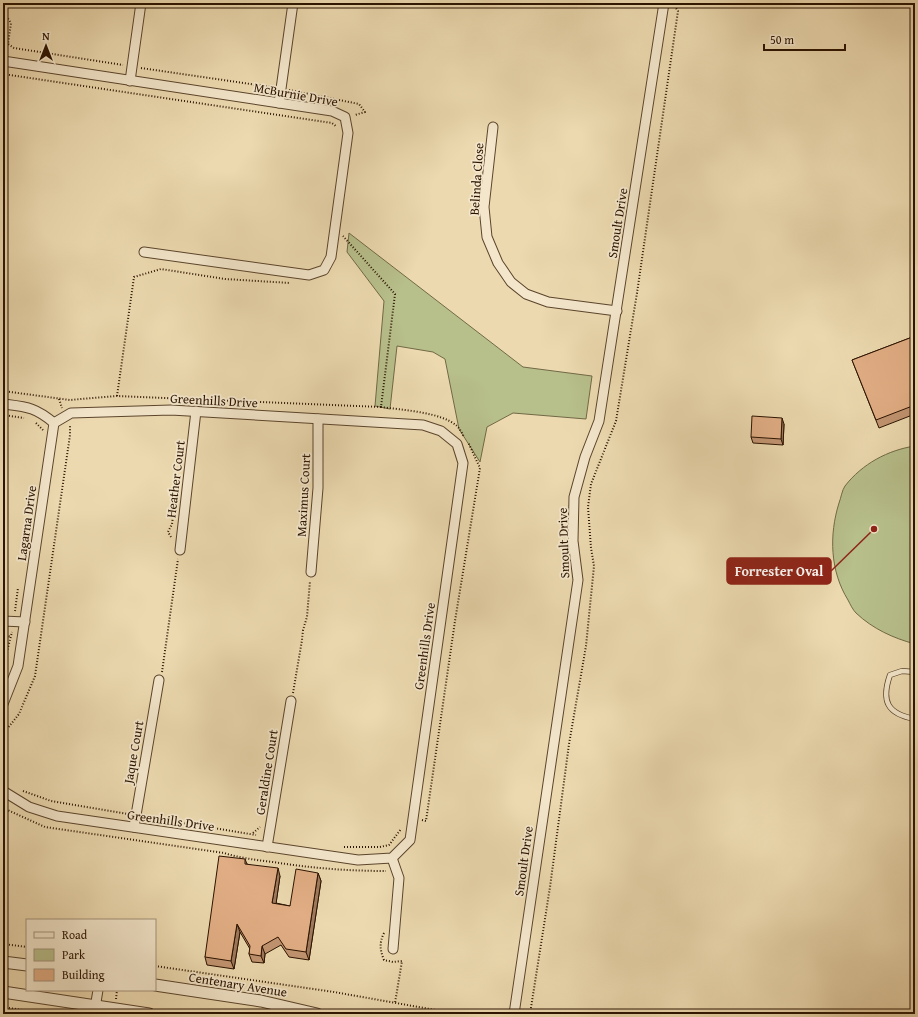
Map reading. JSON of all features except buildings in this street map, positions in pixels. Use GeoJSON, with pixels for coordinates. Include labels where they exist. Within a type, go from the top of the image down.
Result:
{"type":"FeatureCollection","features":[{"type":"Feature","properties":{"kind":"street"},"geometry":{"type":"LineString","coordinates":[[130,81],[142,3]]}},
{"type":"Feature","properties":{"kind":"street"},"geometry":{"type":"LineString","coordinates":[[279,103],[293,3]]}},
{"type":"Feature","properties":{"kind":"street","name":"Smoult Drive"},"geometry":{"type":"LineString","coordinates":[[514,1014],[578,580],[573,541],[574,497],[585,457],[599,421],[664,3]]}},
{"type":"Feature","properties":{"kind":"street","name":"McBurnie Drive"},"geometry":{"type":"LineString","coordinates":[[3,61],[332,111],[345,117],[348,133],[331,258],[324,270],[309,275],[144,252]]}},
{"type":"Feature","properties":{"kind":"street","name":"Belinda Close"},"geometry":{"type":"LineString","coordinates":[[494,127],[484,207],[487,237],[498,263],[511,282],[526,294],[548,302],[617,311]]}},
{"type":"Feature","properties":{"kind":"street"},"geometry":{"type":"LineString","coordinates":[[3,404],[34,408],[54,423]]}},
{"type":"Feature","properties":{"kind":"street","name":"Greenhills Drive"},"geometry":{"type":"LineString","coordinates":[[3,791],[28,807],[57,816],[358,860],[392,858],[410,840],[463,464],[457,444],[441,431],[423,425],[171,410],[71,413],[54,423]]}},
{"type":"Feature","properties":{"kind":"street","name":"Heather Court"},"geometry":{"type":"LineString","coordinates":[[180,550],[196,412]]}},
{"type":"Feature","properties":{"kind":"street","name":"Maximus Court"},"geometry":{"type":"LineString","coordinates":[[311,572],[318,488],[318,419]]}},
{"type":"Feature","properties":{"kind":"street","name":"Lagarna Drive"},"geometry":{"type":"LineString","coordinates":[[3,704],[6,700],[18,666],[54,423]]}},
{"type":"Feature","properties":{"kind":"street"},"geometry":{"type":"LineString","coordinates":[[3,621],[25,622]]}},
{"type":"Feature","properties":{"kind":"street","name":"Jaque Court"},"geometry":{"type":"LineString","coordinates":[[134,827],[159,680]]}},
{"type":"Feature","properties":{"kind":"street","name":"Geraldine Court"},"geometry":{"type":"LineString","coordinates":[[267,847],[291,701]]}},
{"type":"Feature","properties":{"kind":"street"},"geometry":{"type":"LineString","coordinates":[[392,858],[399,878],[393,949]]}},
{"type":"Feature","properties":{"kind":"street"},"geometry":{"type":"LineString","coordinates":[[3,962],[26,966]]}},
{"type":"Feature","properties":{"kind":"street","name":"Centenary Avenue"},"geometry":{"type":"LineString","coordinates":[[156,985],[261,1001],[316,1014]]}},
{"type":"Feature","properties":{"kind":"street"},"geometry":{"type":"LineString","coordinates":[[95,1010],[98,991]]}},
{"type":"Feature","properties":{"kind":"street"},"geometry":{"type":"LineString","coordinates":[[3,992],[95,1010],[149,1014]]}},
{"type":"Feature","properties":{"kind":"lane"},"geometry":{"type":"LineString","coordinates":[[915,672],[902,671],[890,675],[886,689],[886,699],[892,710],[903,716],[915,718]]}},
{"type":"Feature","properties":{"kind":"path"},"geometry":{"type":"LineString","coordinates":[[497,3],[510,5],[511,3]]}},
{"type":"Feature","properties":{"kind":"path"},"geometry":{"type":"LineString","coordinates":[[530,1014],[550,887],[569,744],[586,646],[594,566],[588,507],[591,484],[616,421],[638,285],[678,11],[673,3]]}},
{"type":"Feature","properties":{"kind":"path"},"geometry":{"type":"LineString","coordinates":[[3,11],[11,23],[8,44],[14,48],[281,89],[359,104],[365,112],[345,117]]}},
{"type":"Feature","properties":{"kind":"path"},"geometry":{"type":"LineString","coordinates":[[3,74],[332,123],[341,131]]}},
{"type":"Feature","properties":{"kind":"path"},"geometry":{"type":"LineString","coordinates":[[334,233],[343,235],[395,294],[381,407]]}},
{"type":"Feature","properties":{"kind":"path"},"geometry":{"type":"LineString","coordinates":[[117,396],[134,277],[161,269],[225,279],[296,284]]}},
{"type":"Feature","properties":{"kind":"path"},"geometry":{"type":"LineString","coordinates":[[3,391],[70,400],[117,396],[381,407],[410,411],[446,419],[459,427],[480,468],[455,621],[426,821],[403,819],[401,830],[389,845],[380,847],[342,847]]}},
{"type":"Feature","properties":{"kind":"path"},"geometry":{"type":"LineString","coordinates":[[171,410],[172,398]]}},
{"type":"Feature","properties":{"kind":"path"},"geometry":{"type":"LineString","coordinates":[[3,734],[19,714],[34,676],[70,435],[70,426],[59,399]]}},
{"type":"Feature","properties":{"kind":"path"},"geometry":{"type":"LineString","coordinates":[[3,415],[25,418]]}},
{"type":"Feature","properties":{"kind":"path"},"geometry":{"type":"LineString","coordinates":[[32,419],[44,431]]}},
{"type":"Feature","properties":{"kind":"path"},"geometry":{"type":"LineString","coordinates":[[159,680],[168,633],[180,550],[168,532],[172,524],[174,509]]}},
{"type":"Feature","properties":{"kind":"path"},"geometry":{"type":"LineString","coordinates":[[291,701],[294,692],[303,630],[307,617],[311,572]]}},
{"type":"Feature","properties":{"kind":"path"},"geometry":{"type":"LineString","coordinates":[[3,668],[11,637],[19,583]]}},
{"type":"Feature","properties":{"kind":"path"},"geometry":{"type":"LineString","coordinates":[[3,634],[11,637]]}},
{"type":"Feature","properties":{"kind":"path"},"geometry":{"type":"LineString","coordinates":[[20,789],[51,801],[136,816],[253,833],[269,837]]}},
{"type":"Feature","properties":{"kind":"path"},"geometry":{"type":"LineString","coordinates":[[3,808],[45,827],[194,848],[238,857],[288,864],[358,871],[388,871],[390,874]]}},
{"type":"Feature","properties":{"kind":"path"},"geometry":{"type":"LineString","coordinates":[[121,813],[125,810]]}},
{"type":"Feature","properties":{"kind":"path"},"geometry":{"type":"LineString","coordinates":[[253,833],[259,828],[261,821]]}},
{"type":"Feature","properties":{"kind":"path"},"geometry":{"type":"LineString","coordinates":[[385,931],[381,938],[380,950],[384,960],[393,962],[402,961],[395,1003]]}},
{"type":"Feature","properties":{"kind":"path"},"geometry":{"type":"LineString","coordinates":[[3,944],[26,947]]}},
{"type":"Feature","properties":{"kind":"path"},"geometry":{"type":"LineString","coordinates":[[156,966],[334,992],[458,1014]]}},
{"type":"Feature","properties":{"kind":"path"},"geometry":{"type":"LineString","coordinates":[[3,1007],[48,1014]]}},
{"type":"Feature","properties":{"kind":"path"},"geometry":{"type":"LineString","coordinates":[[439,1011],[444,1014]]}},
{"type":"Feature","properties":{"kind":"green space"},"geometry":{"type":"Polygon","coordinates":[[[349,233],[523,367],[592,376],[586,419],[513,413],[487,427],[480,462],[459,429],[445,359],[433,352],[397,346],[390,409],[375,406],[384,301],[347,252],[349,233]]]}},
{"type":"Feature","properties":{"kind":"green space"},"geometry":{"type":"Polygon","coordinates":[[[915,446],[915,644],[899,639],[869,624],[855,612],[842,589],[838,577],[833,553],[833,540],[836,515],[845,486],[859,471],[876,459],[895,451],[915,446]]]}},
{"type":"Feature","properties":{"kind":"place","name":"Forrester Oval"},"geometry":{"type":"Point","coordinates":[874,529]}}]}
